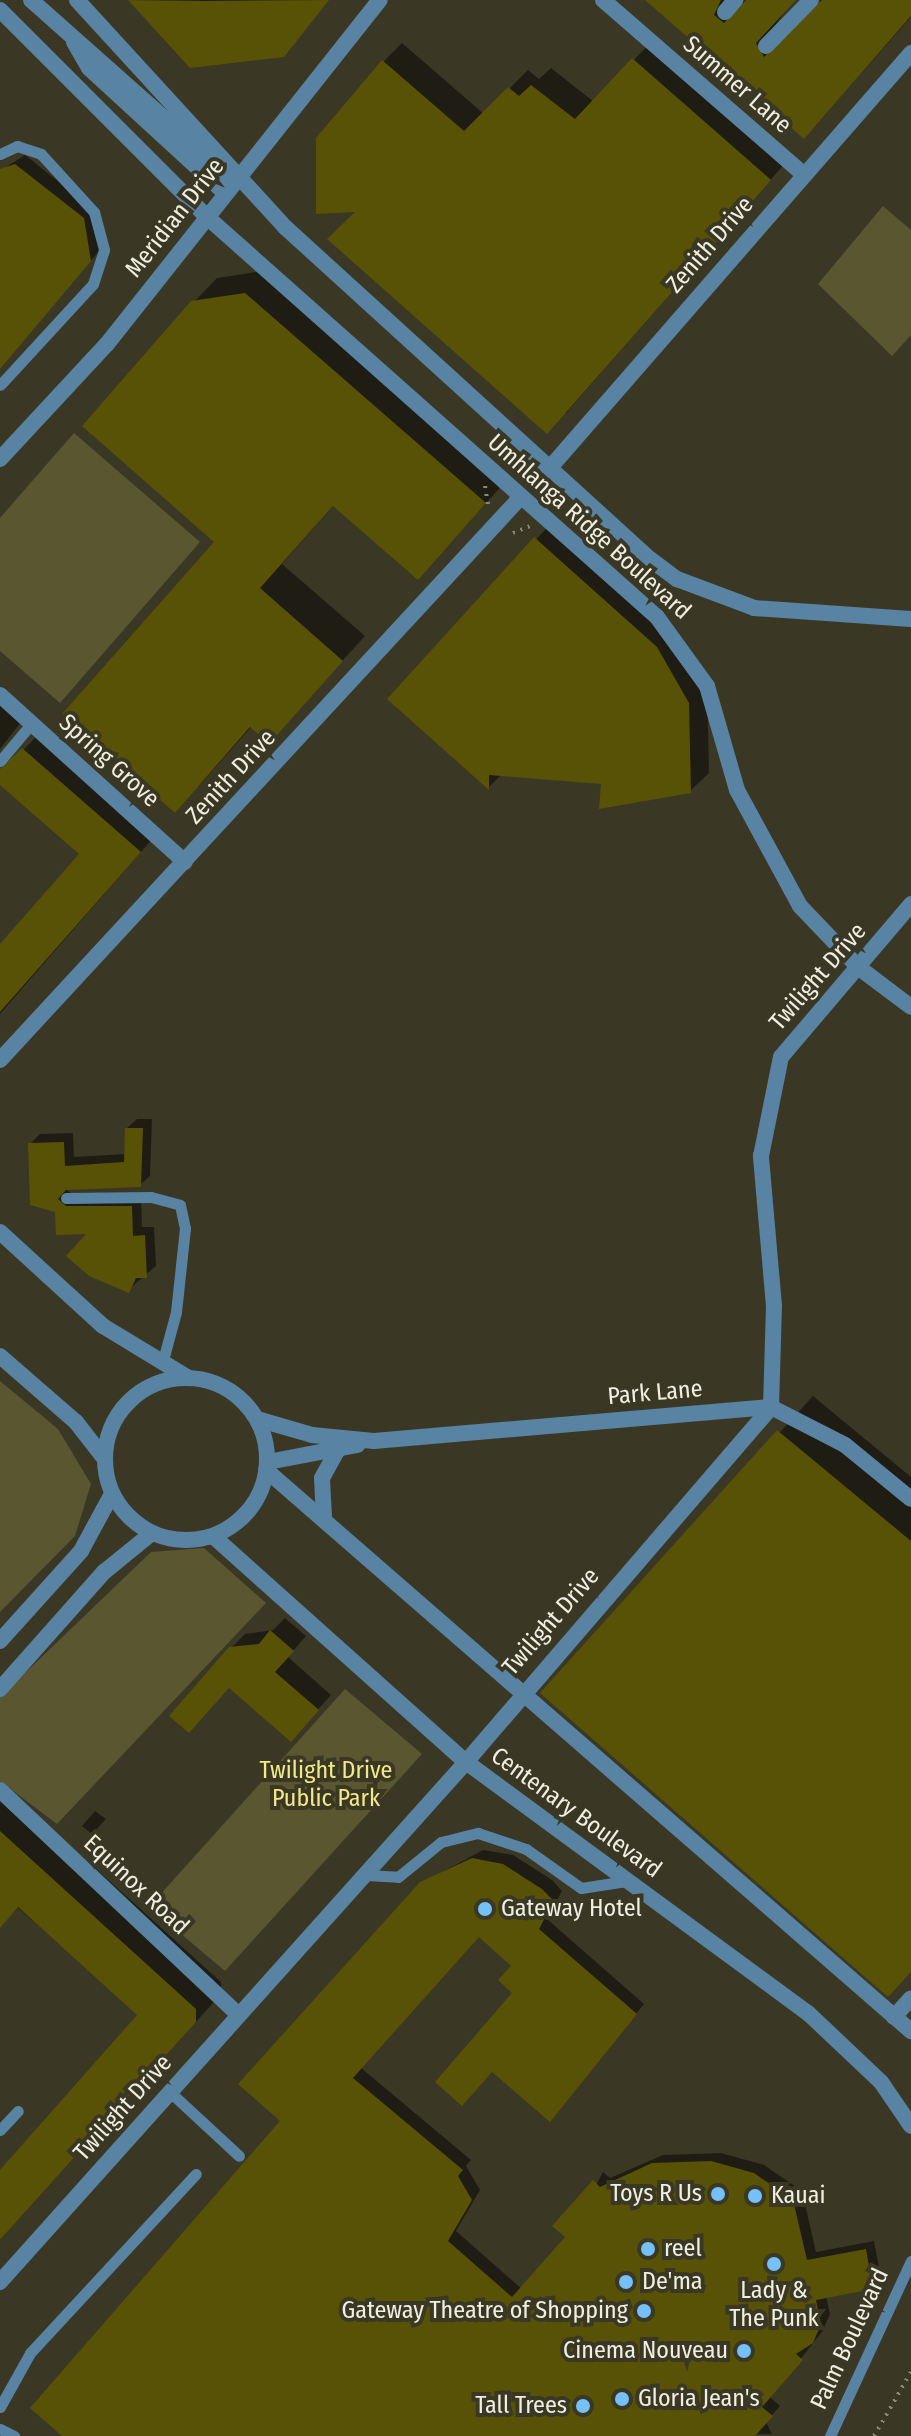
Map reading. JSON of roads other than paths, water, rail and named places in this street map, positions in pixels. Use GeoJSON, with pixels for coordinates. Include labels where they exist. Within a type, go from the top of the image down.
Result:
{"type":"FeatureCollection","features":[{"type":"Feature","properties":{"kind":"street"},"geometry":{"type":"LineString","coordinates":[[31,0],[73,41],[89,68],[234,182]]}},
{"type":"Feature","properties":{"kind":"street"},"geometry":{"type":"LineString","coordinates":[[77,0],[234,182]]}},
{"type":"Feature","properties":{"kind":"street","name":"Meridian Drive"},"geometry":{"type":"LineString","coordinates":[[0,459],[107,344],[380,0]]}},
{"type":"Feature","properties":{"kind":"street","name":"Summer Lane"},"geometry":{"type":"LineString","coordinates":[[603,0],[803,174]]}},
{"type":"Feature","properties":{"kind":"street"},"geometry":{"type":"LineString","coordinates":[[766,46],[811,0]]}},
{"type":"Feature","properties":{"kind":"street","name":"Umhlanga Ridge Boulevard"},"geometry":{"type":"LineString","coordinates":[[0,10],[207,217],[267,263],[519,499],[657,617],[689,653],[765,848],[800,906],[858,967],[911,1007]]}},
{"type":"Feature","properties":{"kind":"street","name":"Zenith Drive"},"geometry":{"type":"LineString","coordinates":[[548,470],[911,53]]}},
{"type":"Feature","properties":{"kind":"street","name":"Umhlanga Ridge Boulevard"},"geometry":{"type":"LineString","coordinates":[[234,182],[548,470],[650,559],[719,598],[754,608],[911,619]]}},
{"type":"Feature","properties":{"kind":"street","name":"Zenith Drive"},"geometry":{"type":"LineString","coordinates":[[0,1060],[519,499]]}},
{"type":"Feature","properties":{"kind":"street","name":"Spring Grove"},"geometry":{"type":"LineString","coordinates":[[0,695],[185,862]]}},
{"type":"Feature","properties":{"kind":"street","name":"Twilight Drive"},"geometry":{"type":"LineString","coordinates":[[0,2282],[466,1762],[521,1693],[771,1407],[774,1306],[761,1156],[767,1109],[781,1057],[911,904]]}},
{"type":"Feature","properties":{"kind":"street"},"geometry":{"type":"LineString","coordinates":[[0,1232],[103,1326],[162,1364],[239,1397],[257,1419],[267,1466],[250,1509],[213,1536],[152,1533],[112,1494],[104,1458],[108,1433],[130,1401],[162,1381],[188,1377]]}},
{"type":"Feature","properties":{"kind":"street"},"geometry":{"type":"LineString","coordinates":[[0,1356],[76,1422],[104,1458]]}},
{"type":"Feature","properties":{"kind":"street"},"geometry":{"type":"LineString","coordinates":[[771,1407],[845,1445],[911,1499]]}},
{"type":"Feature","properties":{"kind":"street","name":"Park Lane"},"geometry":{"type":"LineString","coordinates":[[267,1466],[374,1441],[771,1407]]}},
{"type":"Feature","properties":{"kind":"street","name":"Park Lane"},"geometry":{"type":"LineString","coordinates":[[257,1419],[312,1435],[374,1441]]}},
{"type":"Feature","properties":{"kind":"street"},"geometry":{"type":"LineString","coordinates":[[324,1517],[322,1478],[337,1451]]}},
{"type":"Feature","properties":{"kind":"street","name":"Centenary Boulevard"},"geometry":{"type":"LineString","coordinates":[[267,1466],[521,1693],[911,2031]]}},
{"type":"Feature","properties":{"kind":"street"},"geometry":{"type":"LineString","coordinates":[[0,1641],[81,1551],[112,1494]]}},
{"type":"Feature","properties":{"kind":"street"},"geometry":{"type":"LineString","coordinates":[[0,1689],[104,1572],[152,1533]]}},
{"type":"Feature","properties":{"kind":"street","name":"Centenary Boulevard"},"geometry":{"type":"LineString","coordinates":[[213,1536],[466,1762],[808,2013],[881,2082],[911,2126]]}},
{"type":"Feature","properties":{"kind":"street","name":"Equinox Road"},"geometry":{"type":"LineString","coordinates":[[0,1790],[239,2015]]}},
{"type":"Feature","properties":{"kind":"street"},"geometry":{"type":"LineString","coordinates":[[894,2017],[911,1998]]}},
{"type":"Feature","properties":{"kind":"lane"},"geometry":{"type":"LineString","coordinates":[[0,154],[17,146],[41,154],[94,212],[104,250],[93,284],[0,385]]}},
{"type":"Feature","properties":{"kind":"lane"},"geometry":{"type":"LineString","coordinates":[[0,761],[31,724]]}},
{"type":"Feature","properties":{"kind":"lane"},"geometry":{"type":"LineString","coordinates":[[66,1198],[151,1197],[180,1205],[185,1228],[176,1312],[162,1364]]}},
{"type":"Feature","properties":{"kind":"lane"},"geometry":{"type":"LineString","coordinates":[[365,1875],[398,1877],[441,1842],[478,1833],[526,1849],[581,1888],[626,1881]]}},
{"type":"Feature","properties":{"kind":"lane"},"geometry":{"type":"LineString","coordinates":[[170,2092],[239,2156]]}},
{"type":"Feature","properties":{"kind":"lane"},"geometry":{"type":"LineString","coordinates":[[0,2130],[18,2111]]}},
{"type":"Feature","properties":{"kind":"lane"},"geometry":{"type":"LineString","coordinates":[[0,2407],[30,2353],[196,2174]]}},
{"type":"Feature","properties":{"kind":"lane","name":"Palm Boulevard"},"geometry":{"type":"LineString","coordinates":[[830,2436],[911,2261]]}},
{"type":"Feature","properties":{"kind":"lane"},"geometry":{"type":"LineString","coordinates":[[0,2429],[14,2436]]}},
{"type":"Feature","properties":{"kind":"place","name":"Gateway Hotel"},"geometry":{"type":"Point","coordinates":[485,1909]}},
{"type":"Feature","properties":{"kind":"place","name":"Toys R Us"},"geometry":{"type":"Point","coordinates":[718,2194]}},
{"type":"Feature","properties":{"kind":"place","name":"Kauai"},"geometry":{"type":"Point","coordinates":[755,2196]}},
{"type":"Feature","properties":{"kind":"place","name":"reel"},"geometry":{"type":"Point","coordinates":[648,2249]}},
{"type":"Feature","properties":{"kind":"place","name":"Lady & The Punk"},"geometry":{"type":"Point","coordinates":[774,2264]}},
{"type":"Feature","properties":{"kind":"place","name":"De'ma"},"geometry":{"type":"Point","coordinates":[626,2282]}},
{"type":"Feature","properties":{"kind":"place","name":"Gateway Theatre of Shopping"},"geometry":{"type":"Point","coordinates":[644,2311]}},
{"type":"Feature","properties":{"kind":"place","name":"Cinema Nouveau"},"geometry":{"type":"Point","coordinates":[744,2351]}},
{"type":"Feature","properties":{"kind":"place","name":"Gloria Jean's"},"geometry":{"type":"Point","coordinates":[622,2399]}},
{"type":"Feature","properties":{"kind":"place","name":"Tall Trees"},"geometry":{"type":"Point","coordinates":[583,2406]}},
{"type":"Feature","properties":{"kind":"park label","name":"Twilight Drive Public Park"},"geometry":{"type":"Point","coordinates":[326,1785]}}]}
